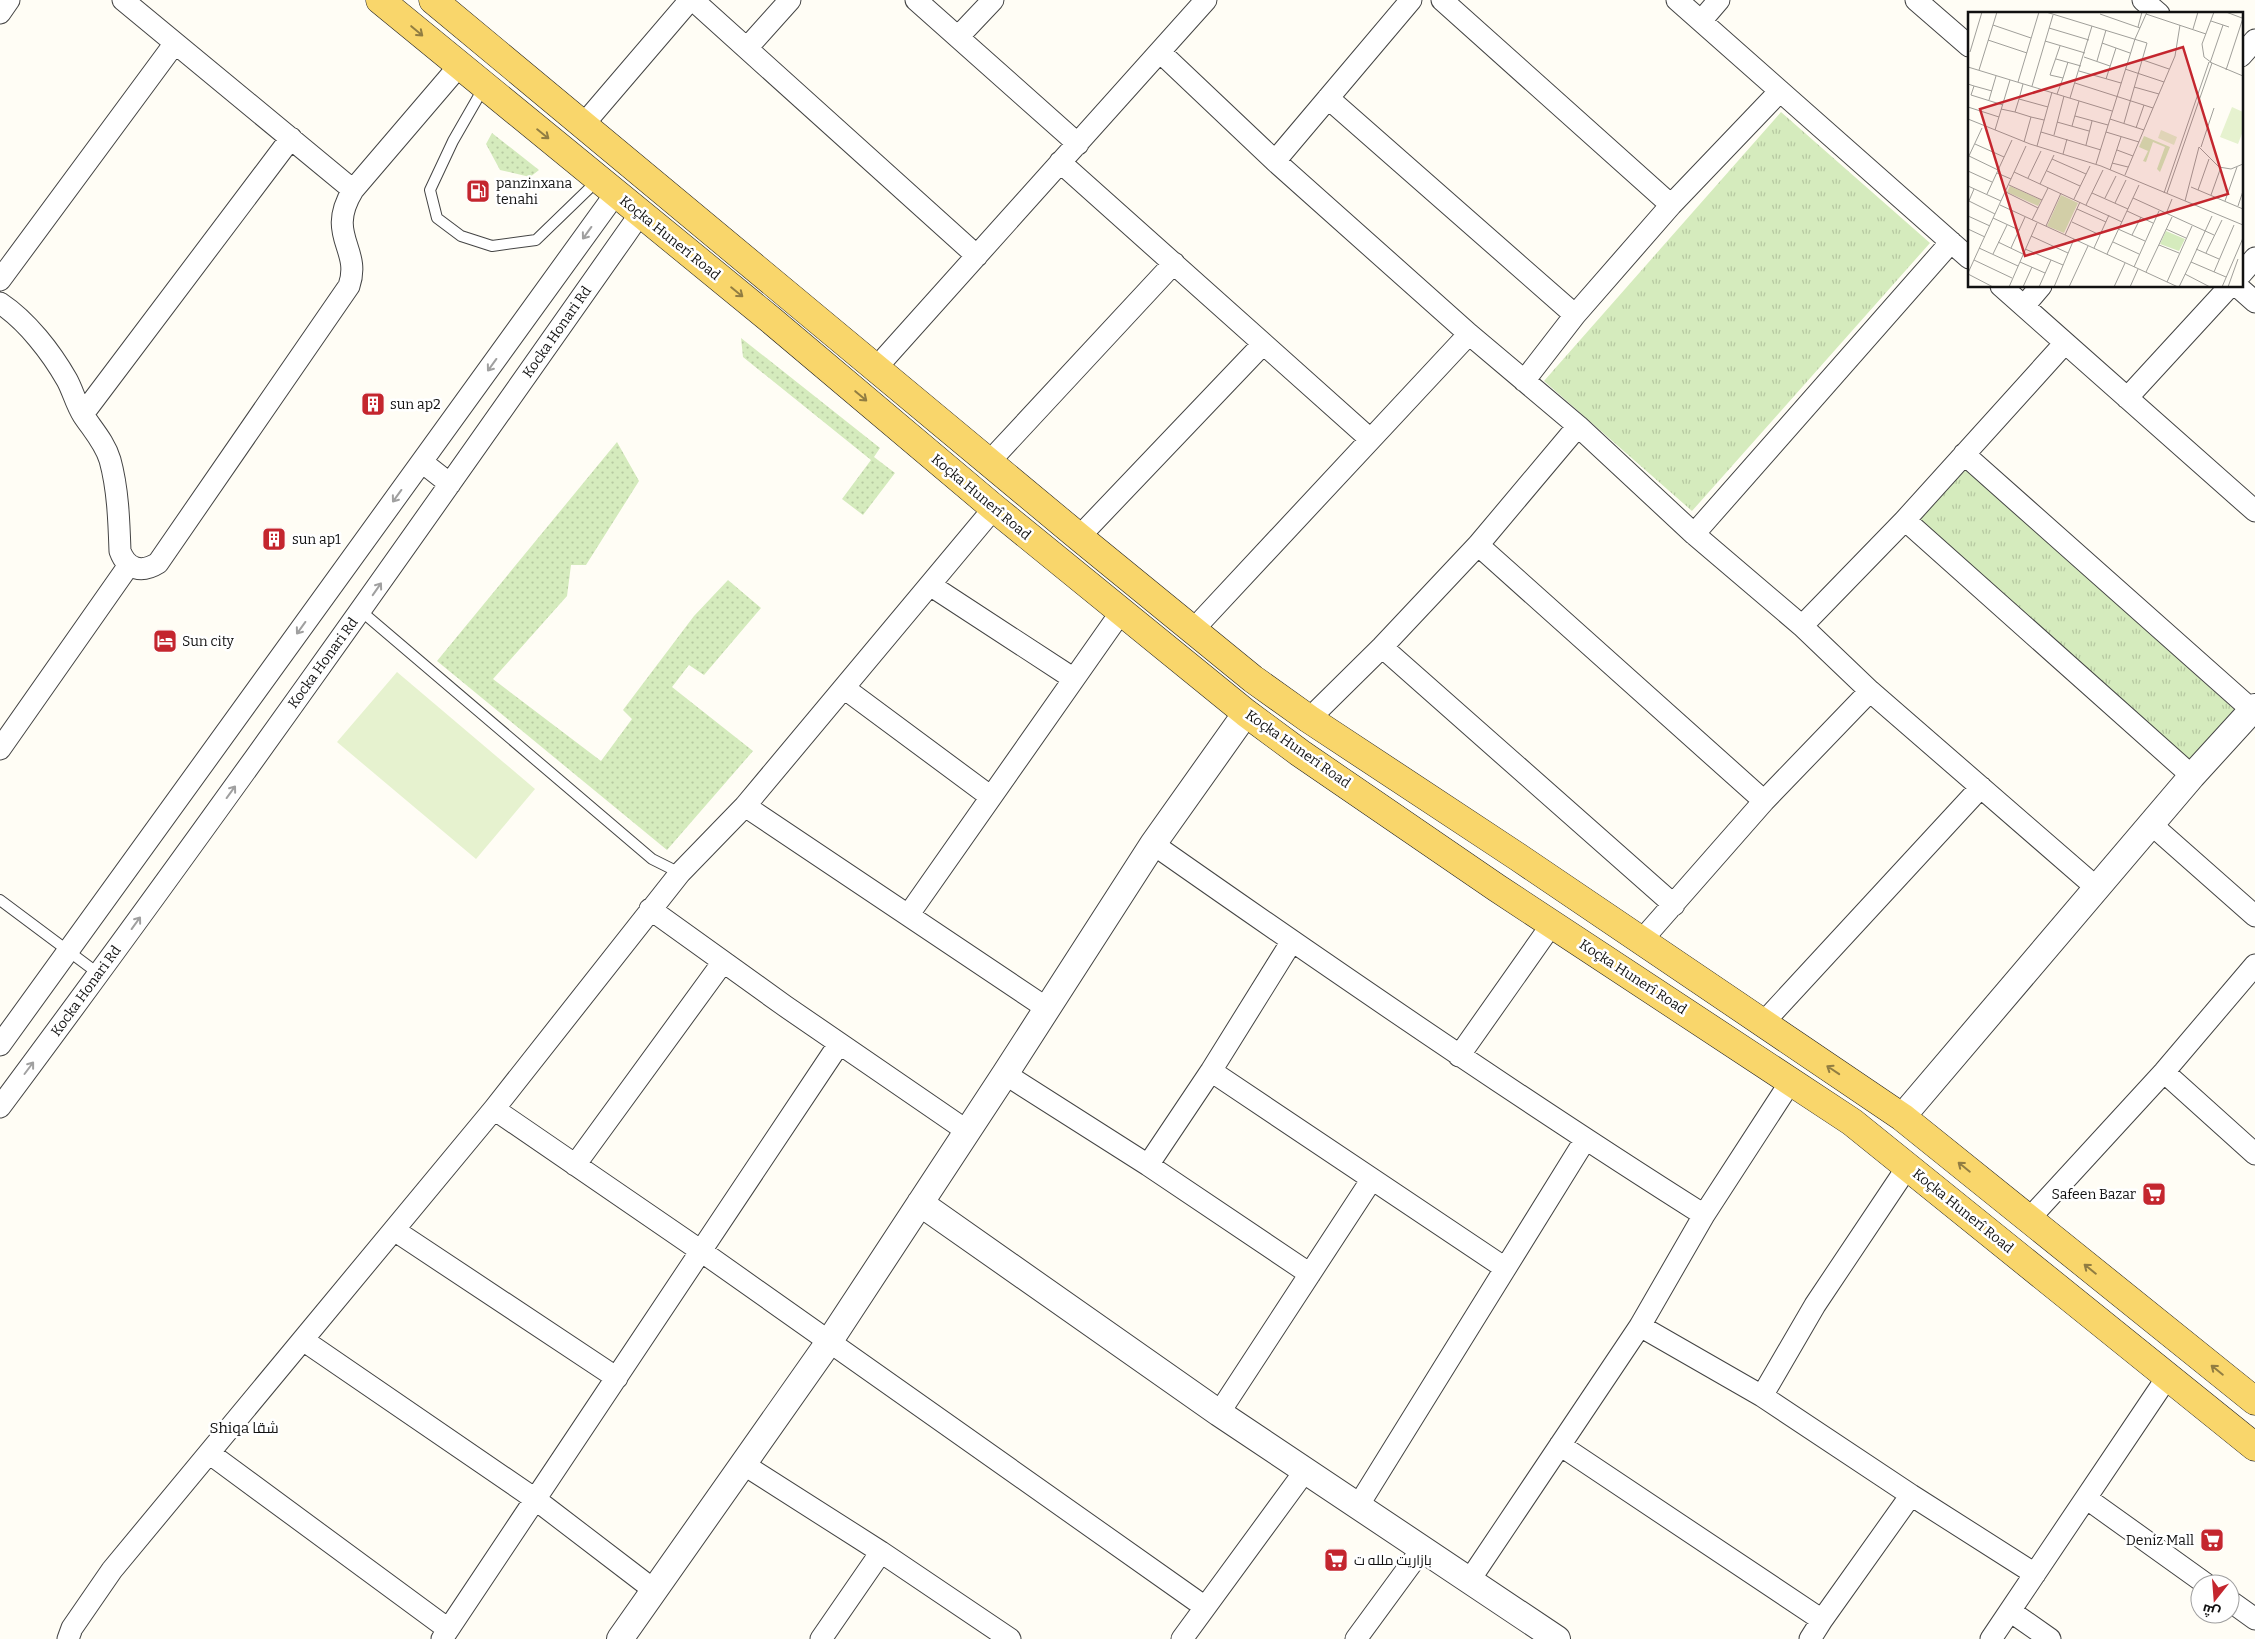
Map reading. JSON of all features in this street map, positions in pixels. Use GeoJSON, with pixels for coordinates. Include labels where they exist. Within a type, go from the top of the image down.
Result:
{"type":"FeatureCollection","features":[{"type":"Feature","properties":{"kind":"main road","name":"Koçka Hunerî Road"},"geometry":{"type":"LineString","coordinates":[[380,0],[771,320],[994,508],[1246,713],[1300,753],[1497,888],[1852,1122],[2255,1447]]}},
{"type":"Feature","properties":{"kind":"main road"},"geometry":{"type":"LineString","coordinates":[[433,0],[1079,537],[1253,679],[1309,719],[1518,857],[1902,1117],[2255,1401]]}},
{"type":"Feature","properties":{"kind":"main road"},"geometry":{"type":"LineString","coordinates":[[1497,888],[1518,857]]}},
{"type":"Feature","properties":{"kind":"street"},"geometry":{"type":"LineString","coordinates":[[0,13],[9,0]]}},
{"type":"Feature","properties":{"kind":"street"},"geometry":{"type":"LineString","coordinates":[[123,0],[353,190]]}},
{"type":"Feature","properties":{"kind":"street"},"geometry":{"type":"LineString","coordinates":[[584,125],[692,0],[977,256]]}},
{"type":"Feature","properties":{"kind":"street"},"geometry":{"type":"LineString","coordinates":[[747,48],[790,0]]}},
{"type":"Feature","properties":{"kind":"street"},"geometry":{"type":"LineString","coordinates":[[916,0],[1078,144]]}},
{"type":"Feature","properties":{"kind":"street"},"geometry":{"type":"LineString","coordinates":[[958,37],[994,0]]}},
{"type":"Feature","properties":{"kind":"street"},"geometry":{"type":"LineString","coordinates":[[876,368],[1206,0]]}},
{"type":"Feature","properties":{"kind":"street"},"geometry":{"type":"LineString","coordinates":[[1275,161],[1411,0]]}},
{"type":"Feature","properties":{"kind":"street"},"geometry":{"type":"LineString","coordinates":[[1442,0],[1672,205]]}},
{"type":"Feature","properties":{"kind":"street"},"geometry":{"type":"LineString","coordinates":[[1677,0],[1968,257]]}},
{"type":"Feature","properties":{"kind":"street"},"geometry":{"type":"LineString","coordinates":[[1701,21],[1719,0]]}},
{"type":"Feature","properties":{"kind":"street"},"geometry":{"type":"LineString","coordinates":[[1916,0],[1968,45]]}},
{"type":"Feature","properties":{"kind":"street"},"geometry":{"type":"LineString","coordinates":[[2143,0],[2157,12]]}},
{"type":"Feature","properties":{"kind":"street"},"geometry":{"type":"LineString","coordinates":[[2242,55],[2255,40]]}},
{"type":"Feature","properties":{"kind":"street"},"geometry":{"type":"LineString","coordinates":[[0,280],[175,44]]}},
{"type":"Feature","properties":{"kind":"street"},"geometry":{"type":"LineString","coordinates":[[1160,52],[1275,161],[1469,334],[1578,426],[1694,534],[1802,626],[1870,691],[2098,889]]}},
{"type":"Feature","properties":{"kind":"street"},"geometry":{"type":"LineString","coordinates":[[0,303],[29,328],[49,353],[67,380],[83,414],[98,434],[110,460],[116,491],[120,551],[123,559],[129,565],[139,569],[149,568],[158,563],[345,293],[352,278],[353,269],[344,240],[341,222],[345,205],[353,190],[459,66]]}},
{"type":"Feature","properties":{"kind":"street"},"geometry":{"type":"LineString","coordinates":[[1524,381],[1574,315],[1672,205],[1780,91]]}},
{"type":"Feature","properties":{"kind":"street"},"geometry":{"type":"LineString","coordinates":[[1328,98],[1574,315]]}},
{"type":"Feature","properties":{"kind":"street"},"geometry":{"type":"LineString","coordinates":[[83,414],[291,138]]}},
{"type":"Feature","properties":{"kind":"street"},"geometry":{"type":"LineString","coordinates":[[1060,162],[1370,439]]}},
{"type":"Feature","properties":{"kind":"street"},"geometry":{"type":"LineString","coordinates":[[0,1046],[422,462],[607,186]]}},
{"type":"Feature","properties":{"kind":"street","name":"Kocka Honari Rd"},"geometry":{"type":"LineString","coordinates":[[0,1108],[361,611],[640,214]]}},
{"type":"Feature","properties":{"kind":"street"},"geometry":{"type":"LineString","coordinates":[[1694,534],[1951,242]]}},
{"type":"Feature","properties":{"kind":"street"},"geometry":{"type":"LineString","coordinates":[[2242,273],[2255,258]]}},
{"type":"Feature","properties":{"kind":"street"},"geometry":{"type":"LineString","coordinates":[[989,462],[1174,263]]}},
{"type":"Feature","properties":{"kind":"street"},"geometry":{"type":"LineString","coordinates":[[2003,288],[2255,511]]}},
{"type":"Feature","properties":{"kind":"street"},"geometry":{"type":"LineString","coordinates":[[2024,306],[2039,288]]}},
{"type":"Feature","properties":{"kind":"street"},"geometry":{"type":"LineString","coordinates":[[2128,398],[2228,288]]}},
{"type":"Feature","properties":{"kind":"street"},"geometry":{"type":"LineString","coordinates":[[2240,288],[2255,302]]}},
{"type":"Feature","properties":{"kind":"street"},"geometry":{"type":"LineString","coordinates":[[1192,630],[1469,334]]}},
{"type":"Feature","properties":{"kind":"street"},"geometry":{"type":"LineString","coordinates":[[1802,626],[1905,520],[2065,343]]}},
{"type":"Feature","properties":{"kind":"street"},"geometry":{"type":"LineString","coordinates":[[1079,537],[1263,344]]}},
{"type":"Feature","properties":{"kind":"street"},"geometry":{"type":"LineString","coordinates":[[1309,719],[1382,647],[1478,545],[1578,426]]}},
{"type":"Feature","properties":{"kind":"street"},"geometry":{"type":"LineString","coordinates":[[1902,1117],[2098,889],[2192,776],[2253,708],[1964,454]]}},
{"type":"Feature","properties":{"kind":"street"},"geometry":{"type":"LineString","coordinates":[[422,462],[450,484]]}},
{"type":"Feature","properties":{"kind":"street"},"geometry":{"type":"LineString","coordinates":[[68,1639],[72,1628],[112,1570],[494,1109],[650,909],[680,873],[745,806],[994,508]]}},
{"type":"Feature","properties":{"kind":"street"},"geometry":{"type":"LineString","coordinates":[[1905,520],[2192,776]]}},
{"type":"Feature","properties":{"kind":"street"},"geometry":{"type":"LineString","coordinates":[[1478,545],[1764,801]]}},
{"type":"Feature","properties":{"kind":"street"},"geometry":{"type":"LineString","coordinates":[[0,749],[129,565]]}},
{"type":"Feature","properties":{"kind":"street"},"geometry":{"type":"LineString","coordinates":[[930,585],[1074,679]]}},
{"type":"Feature","properties":{"kind":"street"},"geometry":{"type":"LineString","coordinates":[[909,914],[1121,612]]}},
{"type":"Feature","properties":{"kind":"street"},"geometry":{"type":"LineString","coordinates":[[1382,647],[1674,905]]}},
{"type":"Feature","properties":{"kind":"street"},"geometry":{"type":"LineString","coordinates":[[844,688],[991,797]]}},
{"type":"Feature","properties":{"kind":"street"},"geometry":{"type":"LineString","coordinates":[[1642,941],[1764,801],[1870,691]]}},
{"type":"Feature","properties":{"kind":"street"},"geometry":{"type":"LineString","coordinates":[[620,1639],[829,1342],[1048,1008],[1152,844],[1246,713]]}},
{"type":"Feature","properties":{"kind":"street"},"geometry":{"type":"LineString","coordinates":[[1763,1023],[1981,787]]}},
{"type":"Feature","properties":{"kind":"street"},"geometry":{"type":"LineString","coordinates":[[745,806],[1048,1008]]}},
{"type":"Feature","properties":{"kind":"street"},"geometry":{"type":"LineString","coordinates":[[2152,825],[2255,916]]}},
{"type":"Feature","properties":{"kind":"street"},"geometry":{"type":"LineString","coordinates":[[1152,844],[1459,1056],[1585,1140],[1704,1215]]}},
{"type":"Feature","properties":{"kind":"street"},"geometry":{"type":"LineString","coordinates":[[650,909],[839,1044],[967,1132]]}},
{"type":"Feature","properties":{"kind":"street"},"geometry":{"type":"LineString","coordinates":[[1459,1056],[1552,924]]}},
{"type":"Feature","properties":{"kind":"street"},"geometry":{"type":"LineString","coordinates":[[1148,1165],[1211,1071],[1292,941]]}},
{"type":"Feature","properties":{"kind":"street"},"geometry":{"type":"LineString","coordinates":[[574,1165],[723,962]]}},
{"type":"Feature","properties":{"kind":"street"},"geometry":{"type":"LineString","coordinates":[[2028,1219],[2164,1072],[2255,965]]}},
{"type":"Feature","properties":{"kind":"street"},"geometry":{"type":"LineString","coordinates":[[209,1453],[445,1634],[839,1044]]}},
{"type":"Feature","properties":{"kind":"street"},"geometry":{"type":"LineString","coordinates":[[1211,1071],[1505,1268]]}},
{"type":"Feature","properties":{"kind":"street"},"geometry":{"type":"LineString","coordinates":[[2164,1072],[2255,1154]]}},
{"type":"Feature","properties":{"kind":"street"},"geometry":{"type":"LineString","coordinates":[[1005,1074],[1148,1165],[1310,1274]]}},
{"type":"Feature","properties":{"kind":"street"},"geometry":{"type":"LineString","coordinates":[[1469,1580],[1640,1326],[1704,1215],[1791,1081]]}},
{"type":"Feature","properties":{"kind":"street"},"geometry":{"type":"LineString","coordinates":[[494,1109],[701,1252],[1205,1607]]}},
{"type":"Feature","properties":{"kind":"street"},"geometry":{"type":"LineString","coordinates":[[1358,1506],[1585,1140]]}},
{"type":"Feature","properties":{"kind":"street"},"geometry":{"type":"LineString","coordinates":[[1762,1396],[1815,1305],[1908,1166]]}},
{"type":"Feature","properties":{"kind":"street"},"geometry":{"type":"LineString","coordinates":[[1219,1413],[1372,1179]]}},
{"type":"Feature","properties":{"kind":"street"},"geometry":{"type":"LineString","coordinates":[[920,1203],[1219,1413],[1557,1639]]}},
{"type":"Feature","properties":{"kind":"street"},"geometry":{"type":"LineString","coordinates":[[394,1230],[616,1378]]}},
{"type":"Feature","properties":{"kind":"street"},"geometry":{"type":"LineString","coordinates":[[1640,1326],[1762,1396],[1911,1495],[2035,1574]]}},
{"type":"Feature","properties":{"kind":"street"},"geometry":{"type":"LineString","coordinates":[[303,1340],[535,1499],[654,1590]]}},
{"type":"Feature","properties":{"kind":"street"},"geometry":{"type":"LineString","coordinates":[[1991,1639],[2168,1376]]}},
{"type":"Feature","properties":{"kind":"street"},"geometry":{"type":"LineString","coordinates":[[1560,1445],[1822,1620]]}},
{"type":"Feature","properties":{"kind":"street"},"geometry":{"type":"LineString","coordinates":[[743,1464],[881,1552],[1010,1639]]}},
{"type":"Feature","properties":{"kind":"street"},"geometry":{"type":"LineString","coordinates":[[1182,1639],[1305,1471]]}},
{"type":"Feature","properties":{"kind":"street"},"geometry":{"type":"LineString","coordinates":[[1810,1639],[1911,1495]]}},
{"type":"Feature","properties":{"kind":"street"},"geometry":{"type":"LineString","coordinates":[[2086,1498],[2192,1574]]}},
{"type":"Feature","properties":{"kind":"street"},"geometry":{"type":"LineString","coordinates":[[1356,1639],[1422,1549]]}},
{"type":"Feature","properties":{"kind":"street"},"geometry":{"type":"LineString","coordinates":[[821,1639],[881,1552]]}},
{"type":"Feature","properties":{"kind":"street"},"geometry":{"type":"LineString","coordinates":[[2240,1608],[2255,1619]]}},
{"type":"Feature","properties":{"kind":"street"},"geometry":{"type":"LineString","coordinates":[[2010,1611],[2050,1639]]}},
{"type":"Feature","properties":{"kind":"lane"},"geometry":{"type":"LineString","coordinates":[[484,86],[453,141],[430,190],[437,218],[462,236],[492,246],[536,240],[607,186]]}},
{"type":"Feature","properties":{"kind":"lane"},"geometry":{"type":"LineString","coordinates":[[361,611],[652,859],[680,873]]}},
{"type":"Feature","properties":{"kind":"lane"},"geometry":{"type":"LineString","coordinates":[[0,900],[99,974]]}},
{"type":"Feature","properties":{"kind":"green space"},"geometry":{"type":"Polygon","coordinates":[[[1781,112],[1930,243],[1692,511],[1544,381],[1781,112]]]}},
{"type":"Feature","properties":{"kind":"green space"},"geometry":{"type":"Polygon","coordinates":[[[492,133],[539,170],[530,177],[500,170],[486,144],[492,133]]]}},
{"type":"Feature","properties":{"kind":"green space"},"geometry":{"type":"Polygon","coordinates":[[[741,338],[880,448],[874,457],[895,473],[863,515],[842,499],[871,460],[743,357],[741,338]]]}},
{"type":"Feature","properties":{"kind":"green space"},"geometry":{"type":"Polygon","coordinates":[[[617,442],[639,481],[586,565],[571,565],[567,596],[493,679],[601,761],[632,719],[623,710],[694,616],[728,580],[761,608],[704,675],[689,665],[672,687],[753,751],[667,850],[437,661],[617,442]]]}},
{"type":"Feature","properties":{"kind":"green space"},"geometry":{"type":"Polygon","coordinates":[[[1966,469],[2236,711],[2189,763],[1919,521],[1966,469]]]}},
{"type":"Feature","properties":{"kind":"green space"},"geometry":{"type":"Polygon","coordinates":[[[397,672],[535,789],[476,859],[337,742],[397,672]]]}},
{"type":"Feature","properties":{"kind":"place","name":"panzinxana tenahi"},"geometry":{"type":"Point","coordinates":[478,191]}},
{"type":"Feature","properties":{"kind":"place","name":"sun ap2"},"geometry":{"type":"Point","coordinates":[373,404]}},
{"type":"Feature","properties":{"kind":"place","name":"sun ap1"},"geometry":{"type":"Point","coordinates":[274,539]}},
{"type":"Feature","properties":{"kind":"place","name":"Sun city"},"geometry":{"type":"Point","coordinates":[165,641]}},
{"type":"Feature","properties":{"kind":"place","name":"Safeen Bazar"},"geometry":{"type":"Point","coordinates":[2154,1194]}},
{"type":"Feature","properties":{"kind":"place","name":"Deniz Mall"},"geometry":{"type":"Point","coordinates":[2212,1540]}},
{"type":"Feature","properties":{"kind":"place","name":"بازاريت ملله ت"},"geometry":{"type":"Point","coordinates":[1336,1560]}},
{"type":"Feature","properties":{"kind":"district","name":"Shiqa شقا"},"geometry":{"type":"Point","coordinates":[244,1428]}}]}
